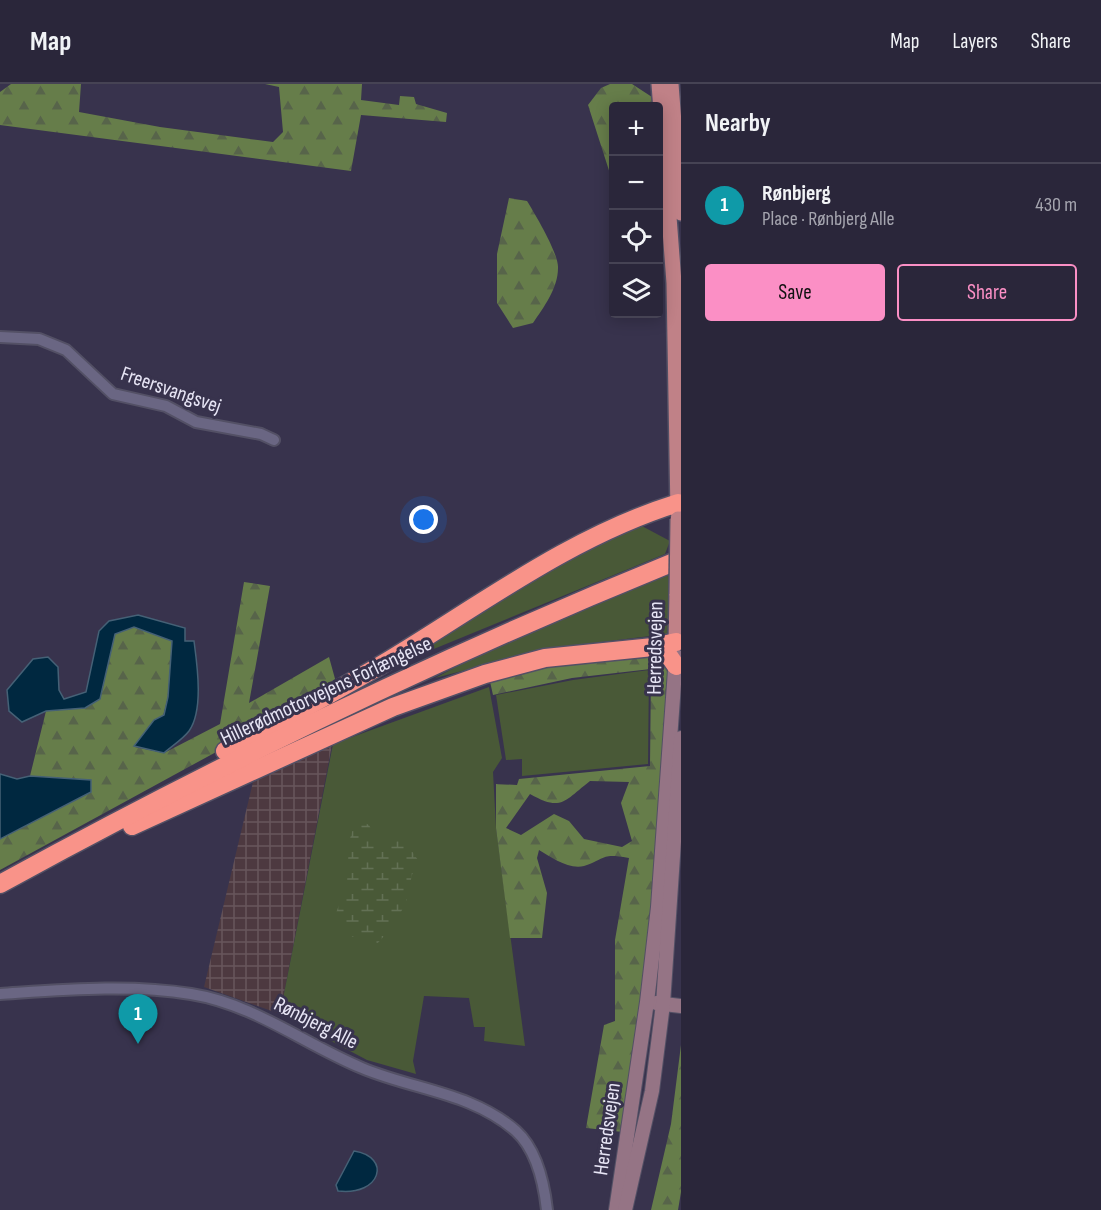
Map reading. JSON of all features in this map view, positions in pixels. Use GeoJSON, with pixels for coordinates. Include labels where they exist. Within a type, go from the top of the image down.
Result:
{"type":"FeatureCollection","features":[{"type":"Feature","properties":{"kind":"highway"},"geometry":{"type":"LineString","coordinates":[[46,859],[71,834],[381,665],[544,563],[594,537],[679,508]]}},
{"type":"Feature","properties":{"kind":"highway","name":"Hillerødmotorvejens Forlængelse"},"geometry":{"type":"LineString","coordinates":[[0,884],[238,758],[421,670],[681,559]]}},
{"type":"Feature","properties":{"kind":"highway"},"geometry":{"type":"LineString","coordinates":[[65,849],[113,834],[393,707],[485,674],[545,658],[653,647],[679,642]]}},
{"type":"Feature","properties":{"kind":"highway"},"geometry":{"type":"LineString","coordinates":[[653,647],[667,653],[676,666]]}},
{"type":"Feature","properties":{"kind":"main road","name":"Herredsvejen"},"geometry":{"type":"LineString","coordinates":[[659,84],[675,305],[679,642]]}},
{"type":"Feature","properties":{"kind":"main road"},"geometry":{"type":"LineString","coordinates":[[671,84],[681,213]]}},
{"type":"Feature","properties":{"kind":"street","name":"Freersvangsvej"},"geometry":{"type":"LineString","coordinates":[[0,337],[39,339],[66,350],[113,394],[166,406],[196,422],[261,434],[274,440]]}},
{"type":"Feature","properties":{"kind":"street","name":"Herredsvejen"},"geometry":{"type":"LineString","coordinates":[[616,1210],[648,1002],[679,642]]}},
{"type":"Feature","properties":{"kind":"street","name":"Herredsvejen"},"geometry":{"type":"LineString","coordinates":[[625,1210],[652,1091],[663,1004],[681,738]]}},
{"type":"Feature","properties":{"kind":"street","name":"Rønbjerg Alle"},"geometry":{"type":"LineString","coordinates":[[0,994],[66,990],[148,991],[190,994],[251,1011],[318,1048],[364,1069],[467,1100],[495,1114],[518,1133],[532,1153],[543,1182],[547,1210]]}},
{"type":"Feature","properties":{"kind":"street"},"geometry":{"type":"LineString","coordinates":[[648,1002],[681,1006]]}},
{"type":"Feature","properties":{"kind":"shaded area"},"geometry":{"type":"Polygon","coordinates":[[[332,745],[280,1014],[204,987],[253,782],[332,745]]]}},
{"type":"Feature","properties":{"kind":"green space"},"geometry":{"type":"Polygon","coordinates":[[[11,84],[81,84],[79,112],[160,127],[273,142],[283,132],[279,87],[265,84],[362,84],[361,100],[399,105],[400,96],[414,97],[416,104],[447,113],[446,122],[361,115],[351,171],[0,125],[0,92],[11,84]]]}},
{"type":"Feature","properties":{"kind":"green space"},"geometry":{"type":"Polygon","coordinates":[[[610,84],[632,84],[652,97],[653,102],[609,102],[609,171],[588,105],[601,88],[610,84]]]}},
{"type":"Feature","properties":{"kind":"green space"},"geometry":{"type":"Polygon","coordinates":[[[509,198],[527,201],[551,244],[558,268],[553,290],[533,323],[513,328],[497,303],[497,254],[509,198]]]}},
{"type":"Feature","properties":{"kind":"green space"},"geometry":{"type":"Polygon","coordinates":[[[640,525],[670,541],[665,554],[407,660],[463,622],[549,570],[640,525]]]}},
{"type":"Feature","properties":{"kind":"green space"},"geometry":{"type":"Polygon","coordinates":[[[669,573],[671,601],[667,634],[552,648],[435,678],[488,650],[669,573]]]}},
{"type":"Feature","properties":{"kind":"green space"},"geometry":{"type":"Polygon","coordinates":[[[244,582],[270,586],[249,703],[329,657],[337,686],[0,870],[0,839],[91,791],[90,780],[30,776],[46,711],[85,708],[100,699],[115,633],[134,627],[172,641],[168,697],[163,716],[135,747],[164,753],[220,724],[244,582]]]}},
{"type":"Feature","properties":{"kind":"green space"},"geometry":{"type":"Polygon","coordinates":[[[652,655],[662,657],[670,667],[649,941],[623,1132],[586,1128],[604,1025],[615,1021],[615,940],[629,858],[608,856],[578,867],[560,862],[539,850],[537,858],[547,893],[542,938],[510,938],[496,828],[496,784],[517,785],[519,779],[650,766],[651,669],[572,678],[493,695],[489,677],[558,662],[652,655]],[[590,781],[568,799],[556,803],[530,794],[506,828],[521,835],[554,814],[569,821],[584,839],[622,847],[632,841],[621,803],[629,782],[590,781]]]}},
{"type":"Feature","properties":{"kind":"green space"},"geometry":{"type":"Polygon","coordinates":[[[649,670],[648,764],[522,776],[522,759],[506,760],[496,695],[573,680],[649,670]]]}},
{"type":"Feature","properties":{"kind":"green space"},"geometry":{"type":"Polygon","coordinates":[[[489,687],[502,758],[493,772],[496,828],[525,1046],[484,1041],[485,1027],[474,1027],[469,998],[424,996],[413,1061],[416,1074],[367,1060],[280,1014],[333,744],[489,687]]]}},
{"type":"Feature","properties":{"kind":"green space"},"geometry":{"type":"Polygon","coordinates":[[[356,819],[369,825],[380,847],[398,841],[409,847],[420,863],[411,877],[410,892],[402,910],[376,945],[351,936],[336,913],[347,884],[349,842],[356,819]]]}},
{"type":"Feature","properties":{"kind":"green space"},"geometry":{"type":"Polygon","coordinates":[[[681,1045],[681,1192],[678,1210],[651,1210],[671,1124],[681,1045]]]}},
{"type":"Feature","properties":{"kind":"water"},"geometry":{"type":"Polygon","coordinates":[[[138,615],[185,628],[185,641],[194,641],[197,662],[197,711],[189,731],[164,753],[134,746],[154,720],[164,715],[168,697],[172,641],[134,627],[115,634],[100,699],[85,708],[46,711],[22,722],[9,711],[7,690],[33,659],[48,657],[58,667],[59,690],[64,699],[86,692],[99,631],[109,621],[138,615]]]}},
{"type":"Feature","properties":{"kind":"water"},"geometry":{"type":"Polygon","coordinates":[[[0,774],[17,779],[30,776],[91,780],[91,792],[0,839],[0,774]]]}},
{"type":"Feature","properties":{"kind":"water"},"geometry":{"type":"Polygon","coordinates":[[[354,1151],[374,1160],[377,1168],[376,1175],[372,1182],[364,1188],[338,1191],[336,1185],[354,1151]]]}},
{"type":"Feature","properties":{"kind":"place","name":"Rønbjerg"},"geometry":{"type":"Point","coordinates":[138,1044]}}]}
